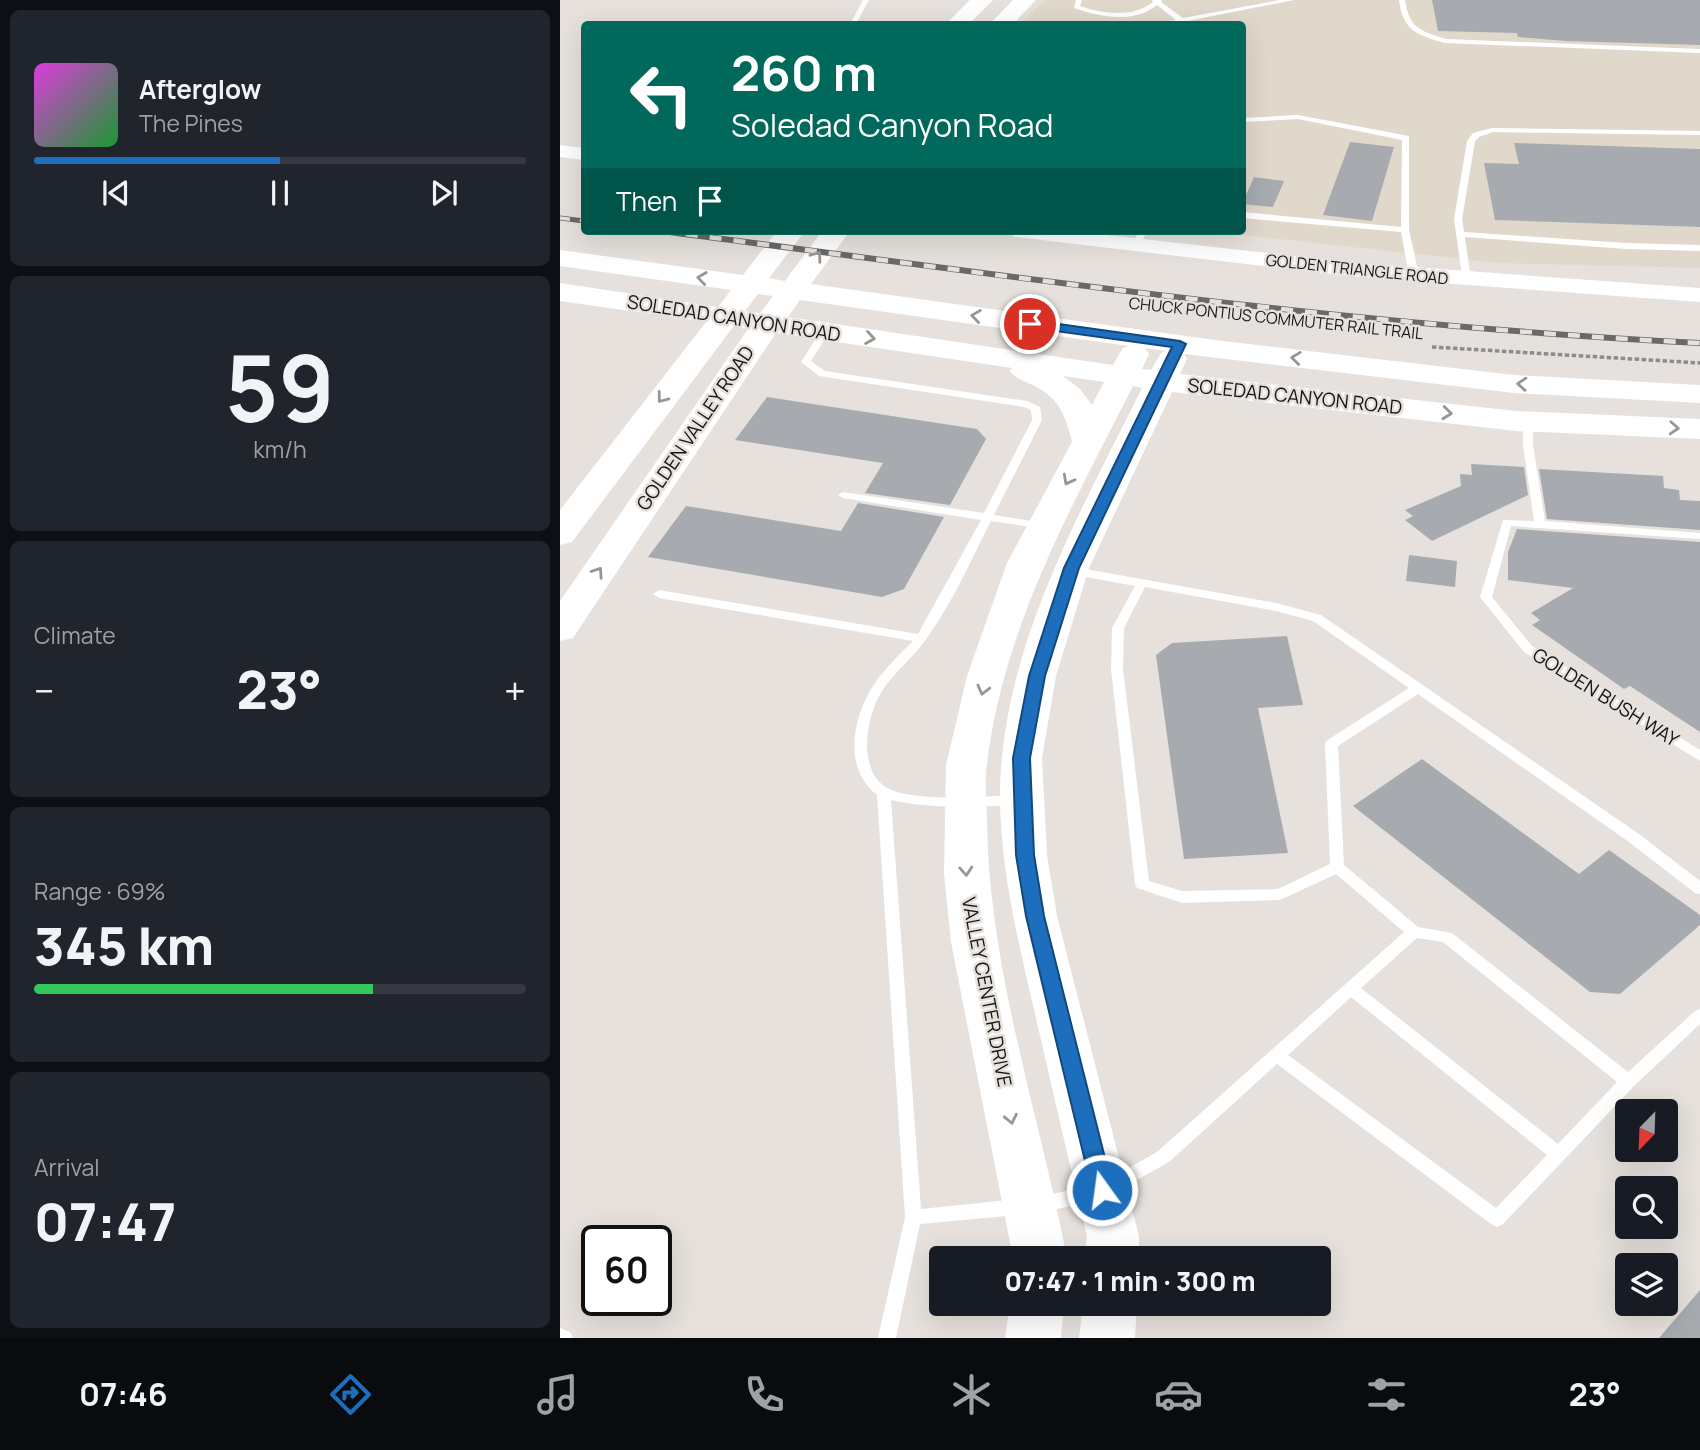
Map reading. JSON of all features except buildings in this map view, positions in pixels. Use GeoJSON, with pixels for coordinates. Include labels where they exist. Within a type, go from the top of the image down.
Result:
{"type":"FeatureCollection","features":[{"type":"Feature","properties":{"kind":"main road"},"geometry":{"type":"LineString","coordinates":[[960,21],[982,0]]}},
{"type":"Feature","properties":{"kind":"main road"},"geometry":{"type":"LineString","coordinates":[[1004,21],[1025,0]]}},
{"type":"Feature","properties":{"kind":"main road","name":"GOLDEN VALLEY ROAD"},"geometry":{"type":"LineString","coordinates":[[560,534],[789,235]]}},
{"type":"Feature","properties":{"kind":"main road","name":"GOLDEN VALLEY ROAD"},"geometry":{"type":"LineString","coordinates":[[560,629],[748,350],[833,235]]}},
{"type":"Feature","properties":{"kind":"main road","name":"SOLEDAD CANYON ROAD"},"geometry":{"type":"LineString","coordinates":[[560,258],[1141,340],[1514,384],[1700,394]]}},
{"type":"Feature","properties":{"kind":"main road","name":"SOLEDAD CANYON ROAD"},"geometry":{"type":"LineString","coordinates":[[560,292],[1160,381],[1528,422],[1700,429]]}},
{"type":"Feature","properties":{"kind":"main road","name":"VALLEY CENTER DRIVE"},"geometry":{"type":"LineString","coordinates":[[1038,1246],[974,942],[966,874],[966,765],[986,676],[1026,563],[1141,340]]}},
{"type":"Feature","properties":{"kind":"main road"},"geometry":{"type":"LineString","coordinates":[[1113,1246],[1113,1236],[1035,916],[1025,855],[1021,800],[1022,758],[1037,676],[1071,570],[1180,344]]}},
{"type":"Feature","properties":{"kind":"main road"},"geometry":{"type":"LineString","coordinates":[[973,354],[1042,377],[1065,390],[1081,410],[1088,442]]}},
{"type":"Feature","properties":{"kind":"main road"},"geometry":{"type":"LineString","coordinates":[[1033,1338],[1036,1316]]}},
{"type":"Feature","properties":{"kind":"main road"},"geometry":{"type":"LineString","coordinates":[[1107,1338],[1109,1316]]}},
{"type":"Feature","properties":{"kind":"street"},"geometry":{"type":"LineString","coordinates":[[560,151],[581,154]]}},
{"type":"Feature","properties":{"kind":"street","name":"GOLDEN TRIANGLE ROAD"},"geometry":{"type":"LineString","coordinates":[[1086,235],[1140,238],[1414,275],[1700,295]]}},
{"type":"Feature","properties":{"kind":"lane"},"geometry":{"type":"LineString","coordinates":[[855,21],[866,0]]}},
{"type":"Feature","properties":{"kind":"lane"},"geometry":{"type":"LineString","coordinates":[[1079,0],[1076,7],[1094,14],[1125,14],[1154,7],[1158,0],[1182,21],[1291,0]]}},
{"type":"Feature","properties":{"kind":"lane"},"geometry":{"type":"LineString","coordinates":[[1402,0],[1403,14],[1415,32],[1445,41],[1700,51]]}},
{"type":"Feature","properties":{"kind":"lane"},"geometry":{"type":"LineString","coordinates":[[1246,120],[1298,117],[1406,138],[1405,230],[1414,275]]}},
{"type":"Feature","properties":{"kind":"lane"},"geometry":{"type":"LineString","coordinates":[[1466,280],[1458,219],[1471,141],[1476,135],[1492,130],[1700,133]]}},
{"type":"Feature","properties":{"kind":"lane"},"geometry":{"type":"LineString","coordinates":[[1246,215],[1405,230]]}},
{"type":"Feature","properties":{"kind":"lane"},"geometry":{"type":"LineString","coordinates":[[1461,234],[1626,246],[1700,248]]}},
{"type":"Feature","properties":{"kind":"lane"},"geometry":{"type":"LineString","coordinates":[[825,331],[806,362],[822,374],[1027,404],[1036,409],[1037,420],[1033,429],[921,638],[888,673],[865,716],[862,765],[868,779],[884,793],[964,803],[1021,800]]}},
{"type":"Feature","properties":{"kind":"lane"},"geometry":{"type":"LineString","coordinates":[[1528,422],[1528,445],[1539,525],[1700,536]]}},
{"type":"Feature","properties":{"kind":"lane"},"geometry":{"type":"LineString","coordinates":[[843,495],[1044,526]]}},
{"type":"Feature","properties":{"kind":"lane","name":"GOLDEN BUSH WAY"},"geometry":{"type":"LineString","coordinates":[[1539,525],[1507,523],[1486,597],[1528,649],[1700,756]]}},
{"type":"Feature","properties":{"kind":"lane"},"geometry":{"type":"LineString","coordinates":[[1071,570],[1276,607],[1317,618],[1634,838],[1700,889]]}},
{"type":"Feature","properties":{"kind":"lane"},"geometry":{"type":"LineString","coordinates":[[1142,583],[1118,628],[1117,669],[1142,884],[1182,897],[1280,894],[1337,867]]}},
{"type":"Feature","properties":{"kind":"lane"},"geometry":{"type":"LineString","coordinates":[[659,594],[921,638]]}},
{"type":"Feature","properties":{"kind":"lane"},"geometry":{"type":"LineString","coordinates":[[1419,687],[1331,744],[1337,867],[1414,932],[1447,937],[1628,1081]]}},
{"type":"Feature","properties":{"kind":"lane"},"geometry":{"type":"LineString","coordinates":[[884,793],[913,1217],[887,1338]]}},
{"type":"Feature","properties":{"kind":"lane"},"geometry":{"type":"LineString","coordinates":[[913,1217],[994,1207],[1030,1207],[1102,1190],[1163,1157],[1414,932]]}},
{"type":"Feature","properties":{"kind":"lane"},"geometry":{"type":"LineString","coordinates":[[1350,988],[1558,1154]]}},
{"type":"Feature","properties":{"kind":"lane"},"geometry":{"type":"LineString","coordinates":[[1276,1055],[1497,1219],[1628,1081],[1700,1015]]}},
{"type":"Feature","properties":{"kind":"path","name":"CHUCK PONTIUS COMMUTER RAIL TRAIL"},"geometry":{"type":"LineString","coordinates":[[1423,346],[1700,363]]}},
{"type":"Feature","properties":{"kind":"shaded area"},"geometry":{"type":"Polygon","coordinates":[[[1045,0],[1700,0],[1700,268],[1498,263],[1242,235],[1246,235],[1246,21],[1023,21],[1045,0]]]}},
{"type":"Feature","properties":{"kind":"railway"},"geometry":{"type":"LineString","coordinates":[[560,218],[581,221]]}},
{"type":"Feature","properties":{"kind":"railway"},"geometry":{"type":"LineString","coordinates":[[693,235],[1051,282],[1310,312],[1440,325],[1700,343]]}},
{"type":"Feature","properties":{"kind":"route"},"geometry":{"type":"LineString","coordinates":[[1030,324],[1180,344],[1072,568],[1037,676],[1022,758],[1021,800],[1025,855],[1035,916],[1102,1190]]}}]}
